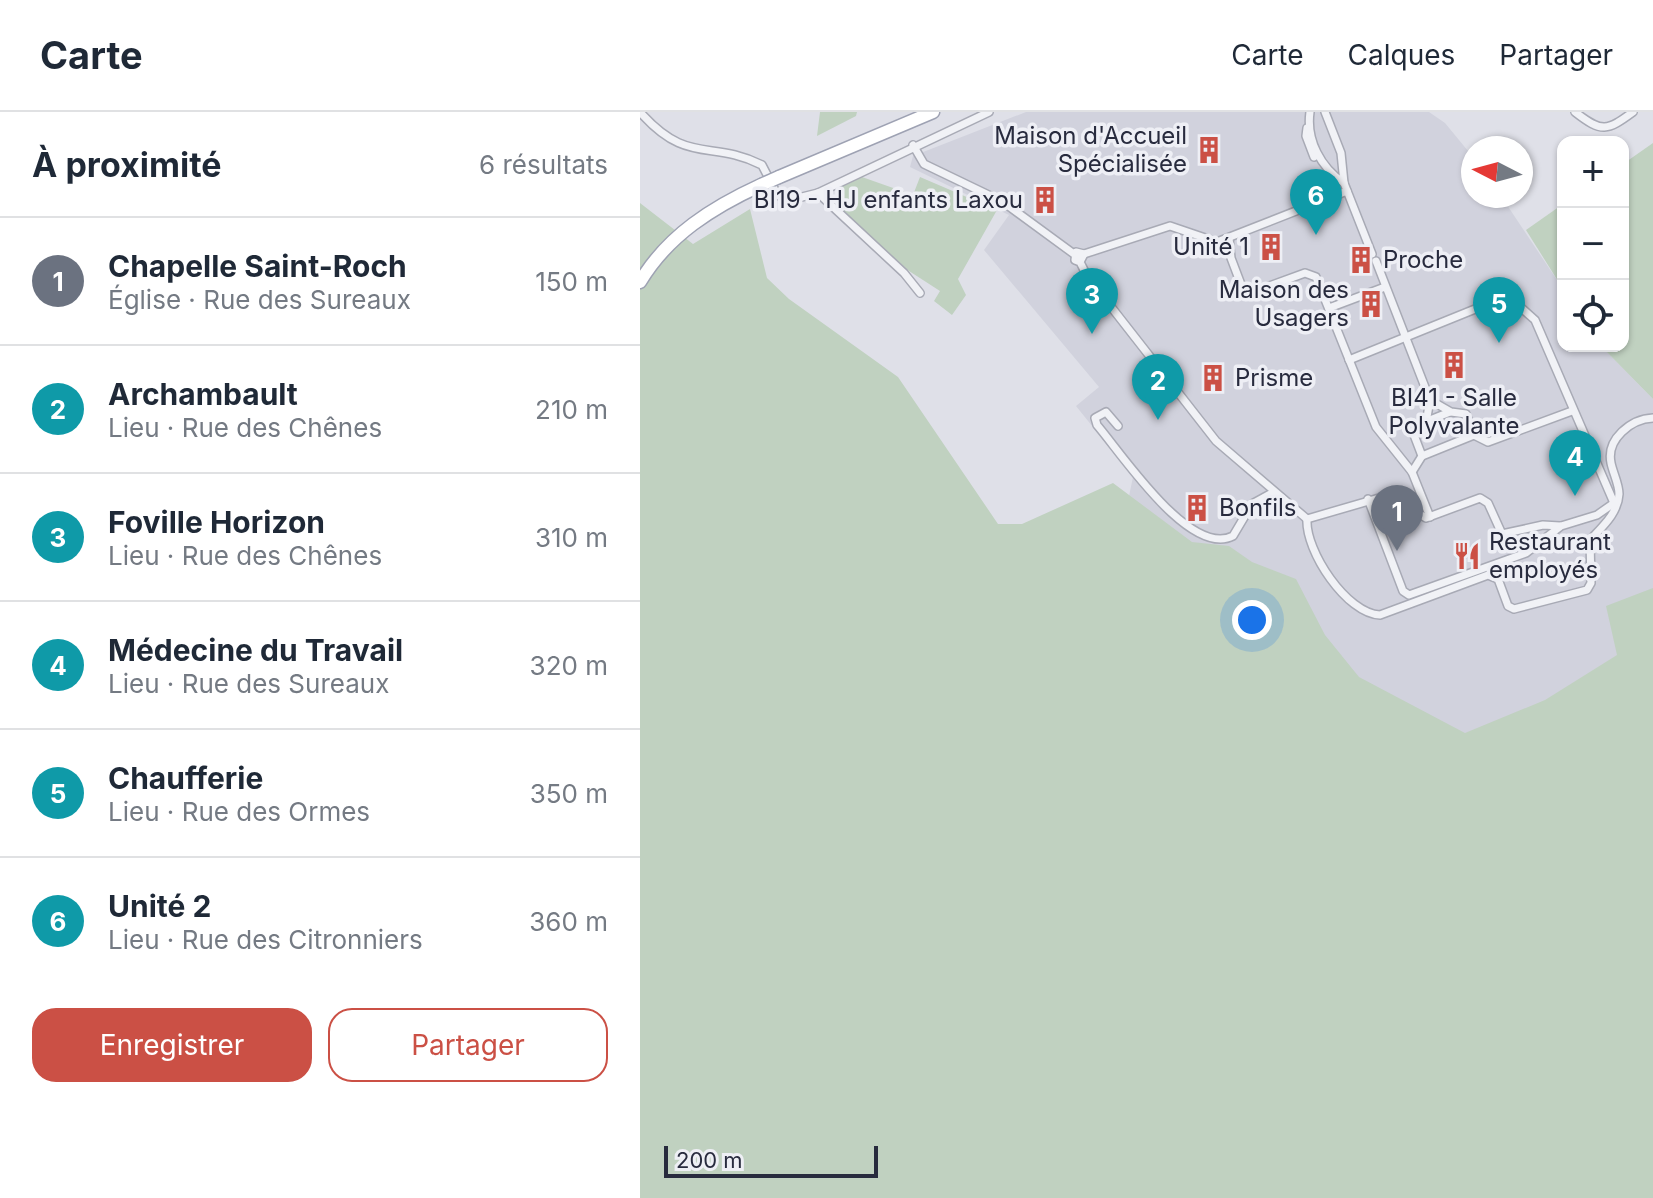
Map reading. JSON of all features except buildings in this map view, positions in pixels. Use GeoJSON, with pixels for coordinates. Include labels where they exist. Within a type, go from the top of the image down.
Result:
{"type":"FeatureCollection","features":[{"type":"Feature","properties":{"kind":"main road"},"geometry":{"type":"LineString","coordinates":[[778,175],[919,112]]}},
{"type":"Feature","properties":{"kind":"main road"},"geometry":{"type":"LineString","coordinates":[[640,270],[685,221],[760,182],[933,112]]}},
{"type":"Feature","properties":{"kind":"main road"},"geometry":{"type":"LineString","coordinates":[[640,282],[660,254],[687,228],[760,182]]}},
{"type":"Feature","properties":{"kind":"street"},"geometry":{"type":"LineString","coordinates":[[640,112],[674,142],[700,152],[762,165],[783,200],[818,193],[913,145],[989,112]]}},
{"type":"Feature","properties":{"kind":"street"},"geometry":{"type":"LineString","coordinates":[[1310,112],[1308,126],[1324,168],[1346,187]]}},
{"type":"Feature","properties":{"kind":"street"},"geometry":{"type":"LineString","coordinates":[[1325,112],[1341,153],[1346,187],[1430,400],[1423,423],[1414,435],[1422,456]]}},
{"type":"Feature","properties":{"kind":"street"},"geometry":{"type":"LineString","coordinates":[[1575,112],[1594,126],[1604,128],[1611,127],[1633,112]]}},
{"type":"Feature","properties":{"kind":"street"},"geometry":{"type":"LineString","coordinates":[[913,145],[924,164],[1003,202],[1074,254],[1075,260],[1170,226],[1212,241],[1229,238],[1346,187]]}},
{"type":"Feature","properties":{"kind":"street"},"geometry":{"type":"LineString","coordinates":[[818,193],[904,273],[920,293]]}},
{"type":"Feature","properties":{"kind":"street"},"geometry":{"type":"LineString","coordinates":[[1229,238],[1231,258],[1245,295],[1308,273],[1316,277],[1376,427],[1409,469],[1430,517]]}},
{"type":"Feature","properties":{"kind":"street"},"geometry":{"type":"LineString","coordinates":[[1082,258],[1087,276],[1216,441],[1307,519],[1324,570],[1343,594],[1372,615],[1380,615],[1492,575],[1498,579],[1508,606],[1514,609],[1589,588],[1590,540],[1610,520],[1619,495],[1610,455],[1616,439],[1631,424],[1653,418]]}},
{"type":"Feature","properties":{"kind":"street"},"geometry":{"type":"LineString","coordinates":[[1329,308],[1385,287]]}},
{"type":"Feature","properties":{"kind":"street"},"geometry":{"type":"LineString","coordinates":[[1349,360],[1495,301],[1517,304],[1535,320],[1614,503]]}},
{"type":"Feature","properties":{"kind":"street"},"geometry":{"type":"LineString","coordinates":[[1430,400],[1451,412],[1466,414],[1474,435],[1488,442],[1572,411]]}},
{"type":"Feature","properties":{"kind":"street"},"geometry":{"type":"LineString","coordinates":[[1118,426],[1106,412],[1095,418],[1097,425],[1172,517],[1207,538],[1233,536],[1252,504],[1274,492]]}},
{"type":"Feature","properties":{"kind":"street"},"geometry":{"type":"LineString","coordinates":[[1423,423],[1451,412]]}},
{"type":"Feature","properties":{"kind":"street"},"geometry":{"type":"LineString","coordinates":[[1409,469],[1422,456],[1474,435]]}},
{"type":"Feature","properties":{"kind":"street"},"geometry":{"type":"LineString","coordinates":[[1307,519],[1368,499],[1392,499],[1422,518],[1480,498],[1486,500],[1502,534],[1543,525],[1561,526],[1597,515],[1614,503]]}},
{"type":"Feature","properties":{"kind":"street"},"geometry":{"type":"LineString","coordinates":[[1368,499],[1403,591],[1409,595],[1526,553],[1561,526]]}},
{"type":"Feature","properties":{"kind":"shaded area"},"geometry":{"type":"Polygon","coordinates":[[[1026,112],[1429,112],[1445,123],[1461,142],[1461,208],[1509,208],[1557,280],[1557,352],[1607,352],[1653,399],[1653,740],[1511,810],[1128,501],[1133,477],[1076,406],[1099,387],[984,250],[1009,215],[910,167],[913,156],[1026,112]]]}},
{"type":"Feature","properties":{"kind":"green space"},"geometry":{"type":"Polygon","coordinates":[[[820,112],[857,112],[856,116],[817,136],[820,112]]]}},
{"type":"Feature","properties":{"kind":"green space"},"geometry":{"type":"Polygon","coordinates":[[[1653,143],[1653,399],[1607,352],[1629,352],[1629,160],[1653,143]]]}},
{"type":"Feature","properties":{"kind":"green space"},"geometry":{"type":"Polygon","coordinates":[[[862,177],[913,195],[920,177],[997,210],[958,279],[966,295],[952,315],[934,301],[940,291],[909,271],[836,206],[834,199],[842,186],[862,177]]]}},
{"type":"Feature","properties":{"kind":"green space"},"geometry":{"type":"Polygon","coordinates":[[[640,203],[693,244],[750,209],[767,278],[789,299],[898,377],[998,524],[1022,524],[1113,483],[1192,542],[1229,546],[1252,562],[1296,579],[1325,635],[1359,677],[1465,733],[1545,700],[1617,655],[1606,606],[1653,588],[1653,1198],[640,1198],[640,203]]]}},
{"type":"Feature","properties":{"kind":"green space"},"geometry":{"type":"Polygon","coordinates":[[[1557,208],[1557,279],[1526,230],[1557,208]]]}},
{"type":"Feature","properties":{"kind":"place","name":"Maison d'Accueil Spécialisée"},"geometry":{"type":"Point","coordinates":[1209,150]}},
{"type":"Feature","properties":{"kind":"place","name":"BI19 - HJ enfants Laxou"},"geometry":{"type":"Point","coordinates":[1045,200]}},
{"type":"Feature","properties":{"kind":"place","name":"Unité 2"},"geometry":{"type":"Point","coordinates":[1316,235]}},
{"type":"Feature","properties":{"kind":"place","name":"Unité 1"},"geometry":{"type":"Point","coordinates":[1271,247]}},
{"type":"Feature","properties":{"kind":"place","name":"Proche"},"geometry":{"type":"Point","coordinates":[1361,260]}},
{"type":"Feature","properties":{"kind":"place","name":"Maison des Usagers"},"geometry":{"type":"Point","coordinates":[1371,304]}},
{"type":"Feature","properties":{"kind":"place","name":"Foville Horizon"},"geometry":{"type":"Point","coordinates":[1092,334]}},
{"type":"Feature","properties":{"kind":"place","name":"Chaufferie"},"geometry":{"type":"Point","coordinates":[1499,343]}},
{"type":"Feature","properties":{"kind":"place","name":"BI41 - Salle Polyvalante"},"geometry":{"type":"Point","coordinates":[1454,365]}},
{"type":"Feature","properties":{"kind":"place","name":"Prisme"},"geometry":{"type":"Point","coordinates":[1213,378]}},
{"type":"Feature","properties":{"kind":"place","name":"Archambault"},"geometry":{"type":"Point","coordinates":[1158,420]}},
{"type":"Feature","properties":{"kind":"place","name":"Médecine du Travail"},"geometry":{"type":"Point","coordinates":[1575,496]}},
{"type":"Feature","properties":{"kind":"place","name":"Bonfils"},"geometry":{"type":"Point","coordinates":[1197,508]}},
{"type":"Feature","properties":{"kind":"place","name":"Chapelle Saint-Roch"},"geometry":{"type":"Point","coordinates":[1397,551]}},
{"type":"Feature","properties":{"kind":"place","name":"Restaurant employés"},"geometry":{"type":"Point","coordinates":[1467,556]}}]}
